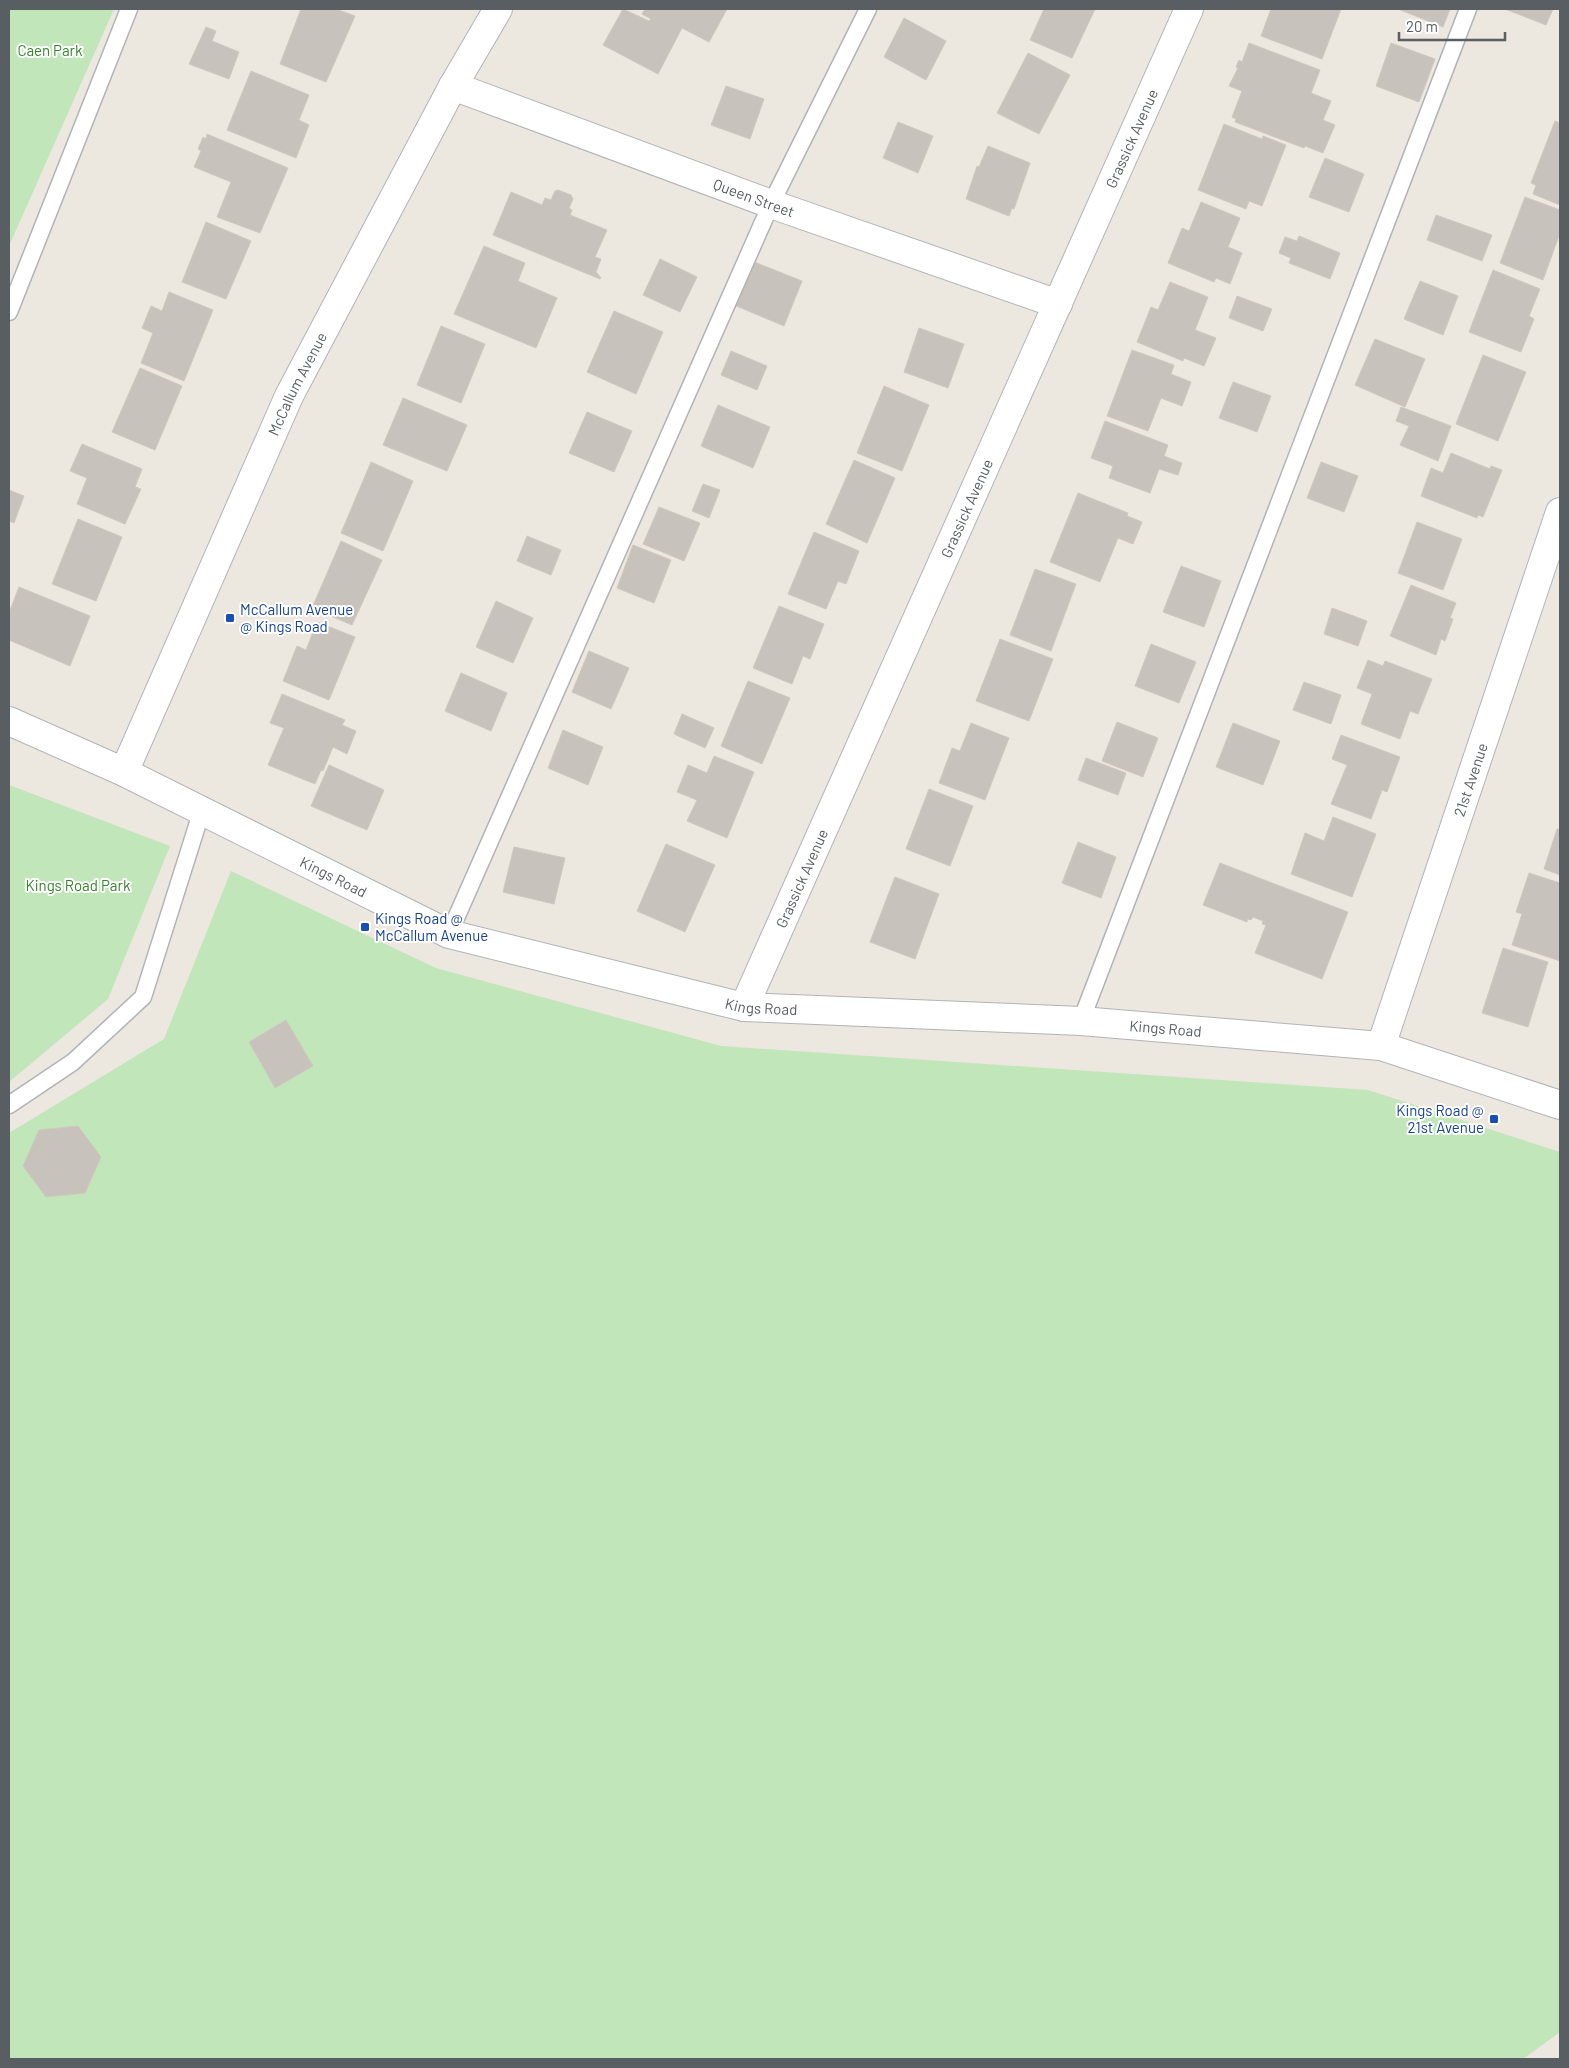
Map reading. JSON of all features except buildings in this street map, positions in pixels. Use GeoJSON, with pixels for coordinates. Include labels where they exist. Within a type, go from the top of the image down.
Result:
{"type":"FeatureCollection","features":[{"type":"Feature","properties":{"kind":"street","name":"McCallum Avenue"},"geometry":{"type":"LineString","coordinates":[[124,772],[289,396],[453,86],[498,9]]}},
{"type":"Feature","properties":{"kind":"street","name":"Grassick Avenue"},"geometry":{"type":"LineString","coordinates":[[744,1007],[1188,9]]}},
{"type":"Feature","properties":{"kind":"street","name":"Queen Street"},"geometry":{"type":"LineString","coordinates":[[453,86],[771,204],[1058,304]]}},
{"type":"Feature","properties":{"kind":"street","name":"21st Avenue"},"geometry":{"type":"LineString","coordinates":[[1381,1046],[1560,512]]}},
{"type":"Feature","properties":{"kind":"street","name":"Kings Road"},"geometry":{"type":"LineString","coordinates":[[9,721],[124,772],[449,934],[744,1007],[1081,1022],[1381,1046],[1560,1105]]}},
{"type":"Feature","properties":{"kind":"lane"},"geometry":{"type":"LineString","coordinates":[[9,312],[129,9]]}},
{"type":"Feature","properties":{"kind":"lane"},"geometry":{"type":"LineString","coordinates":[[449,934],[771,204],[868,9]]}},
{"type":"Feature","properties":{"kind":"lane"},"geometry":{"type":"LineString","coordinates":[[1081,1022],[1468,9]]}},
{"type":"Feature","properties":{"kind":"lane"},"geometry":{"type":"LineString","coordinates":[[9,1105],[73,1062],[143,996],[202,810]]}},
{"type":"Feature","properties":{"kind":"green space","name":"Caen Park"},"geometry":{"type":"Polygon","coordinates":[[[9,9],[114,9],[9,246],[9,9]]]}},
{"type":"Feature","properties":{"kind":"green space","name":"Kings Road Park"},"geometry":{"type":"Polygon","coordinates":[[[9,785],[170,846],[108,999],[9,1082],[9,785]]]}},
{"type":"Feature","properties":{"kind":"green space"},"geometry":{"type":"Polygon","coordinates":[[[231,871],[436,968],[721,1046],[1368,1090],[1560,1152],[1560,2032],[1523,2059],[9,2059],[9,1133],[164,1039],[231,871]]]}},
{"type":"Feature","properties":{"kind":"place","name":"McCallum Avenue @ Kings Road"},"geometry":{"type":"Point","coordinates":[230,618]}},
{"type":"Feature","properties":{"kind":"place","name":"Kings Road @ McCallum Avenue"},"geometry":{"type":"Point","coordinates":[365,927]}},
{"type":"Feature","properties":{"kind":"place","name":"Kings Road @ 21st Avenue"},"geometry":{"type":"Point","coordinates":[1494,1119]}}]}
